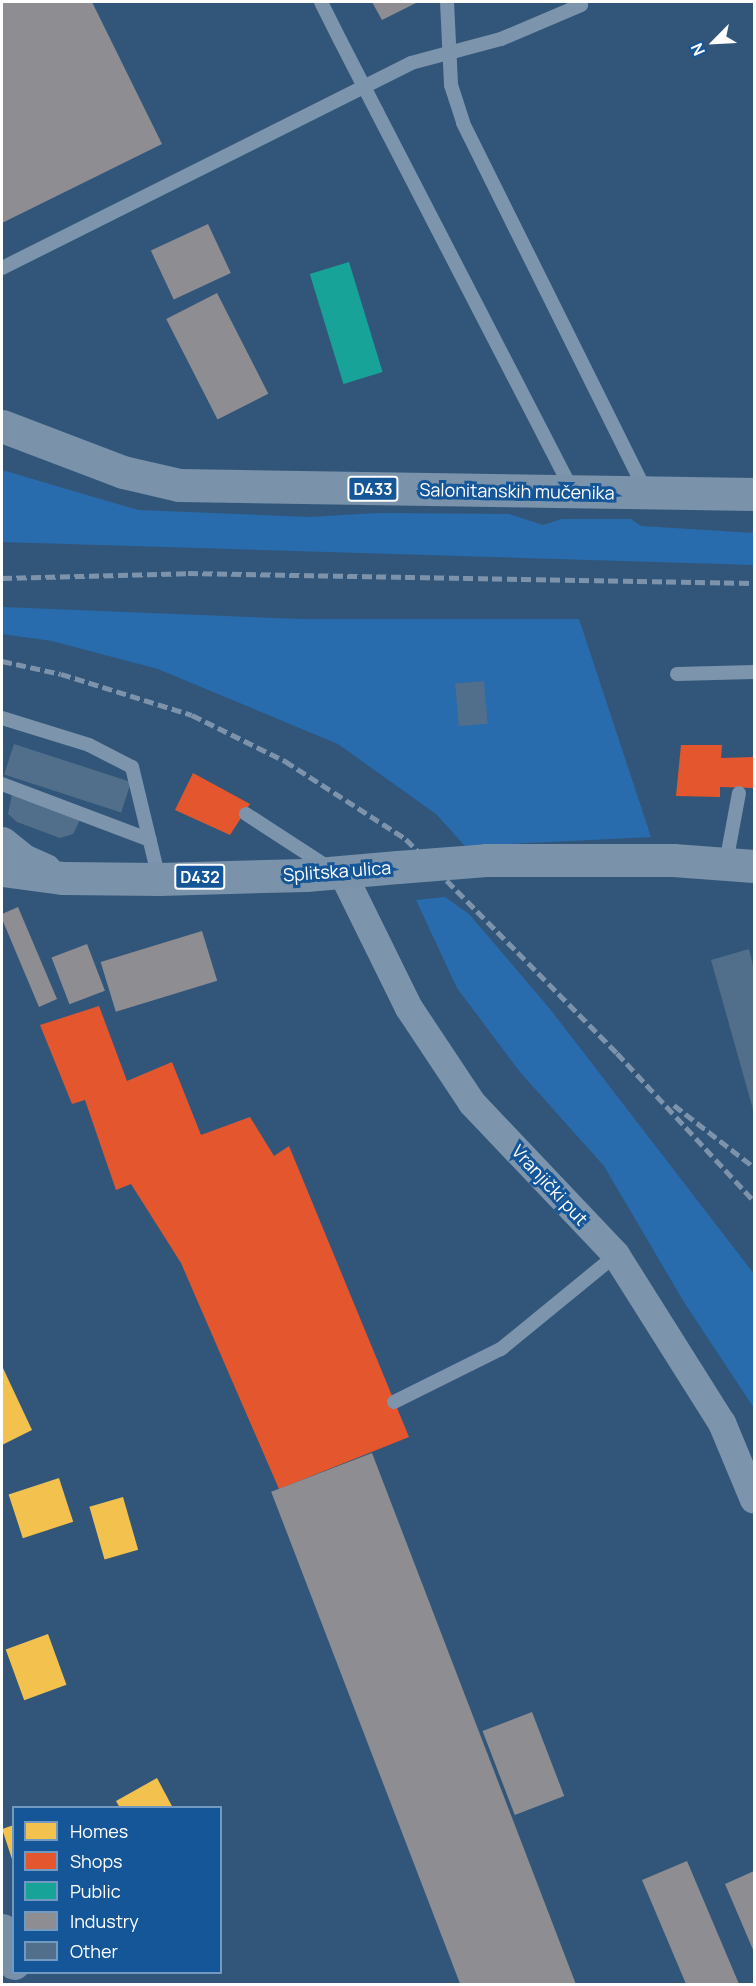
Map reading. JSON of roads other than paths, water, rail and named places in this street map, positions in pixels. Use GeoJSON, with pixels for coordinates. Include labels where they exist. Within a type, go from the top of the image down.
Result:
{"type":"FeatureCollection","features":[{"type":"Feature","properties":{"kind":"main road","name":"Salonitanskih mučenika"},"geometry":{"type":"LineString","coordinates":[[2,426],[123,472],[179,485],[574,493],[754,494]]}},
{"type":"Feature","properties":{"kind":"main road"},"geometry":{"type":"LineString","coordinates":[[2,843],[23,860],[63,878]]}},
{"type":"Feature","properties":{"kind":"main road","name":"Splitska ulica"},"geometry":{"type":"LineString","coordinates":[[2,870],[63,878],[159,879],[339,872],[486,860],[673,860],[740,865]]}},
{"type":"Feature","properties":{"kind":"main road"},"geometry":{"type":"LineString","coordinates":[[2,1930],[12,1958]]}},
{"type":"Feature","properties":{"kind":"street","name":"Vranjički put"},"geometry":{"type":"LineString","coordinates":[[339,872],[409,1008],[472,1102],[616,1255],[722,1423],[754,1500]]}},
{"type":"Feature","properties":{"kind":"lane"},"geometry":{"type":"LineString","coordinates":[[321,2],[574,493]]}},
{"type":"Feature","properties":{"kind":"lane"},"geometry":{"type":"LineString","coordinates":[[447,2],[447,51],[451,85],[463,123],[647,493]]}},
{"type":"Feature","properties":{"kind":"lane"},"geometry":{"type":"LineString","coordinates":[[2,268],[411,63],[447,51],[501,39],[581,5]]}},
{"type":"Feature","properties":{"kind":"lane"},"geometry":{"type":"LineString","coordinates":[[677,674],[754,672]]}},
{"type":"Feature","properties":{"kind":"lane"},"geometry":{"type":"LineString","coordinates":[[2,718],[89,745],[132,767],[159,879]]}},
{"type":"Feature","properties":{"kind":"lane"},"geometry":{"type":"LineString","coordinates":[[2,784],[150,840]]}},
{"type":"Feature","properties":{"kind":"lane"},"geometry":{"type":"LineString","coordinates":[[739,793],[740,865]]}},
{"type":"Feature","properties":{"kind":"lane"},"geometry":{"type":"LineString","coordinates":[[246,814],[339,872]]}},
{"type":"Feature","properties":{"kind":"lane"},"geometry":{"type":"LineString","coordinates":[[394,1402],[501,1348],[616,1255]]}},
{"type":"Feature","properties":{"kind":"railway"},"geometry":{"type":"LineString","coordinates":[[2,578],[188,573],[754,583]]}},
{"type":"Feature","properties":{"kind":"railway"},"geometry":{"type":"LineString","coordinates":[[2,661],[61,674],[192,715],[285,761],[406,839],[617,1053],[754,1201]]}},
{"type":"Feature","properties":{"kind":"railway"},"geometry":{"type":"LineString","coordinates":[[674,1105],[754,1167]]}}]}
